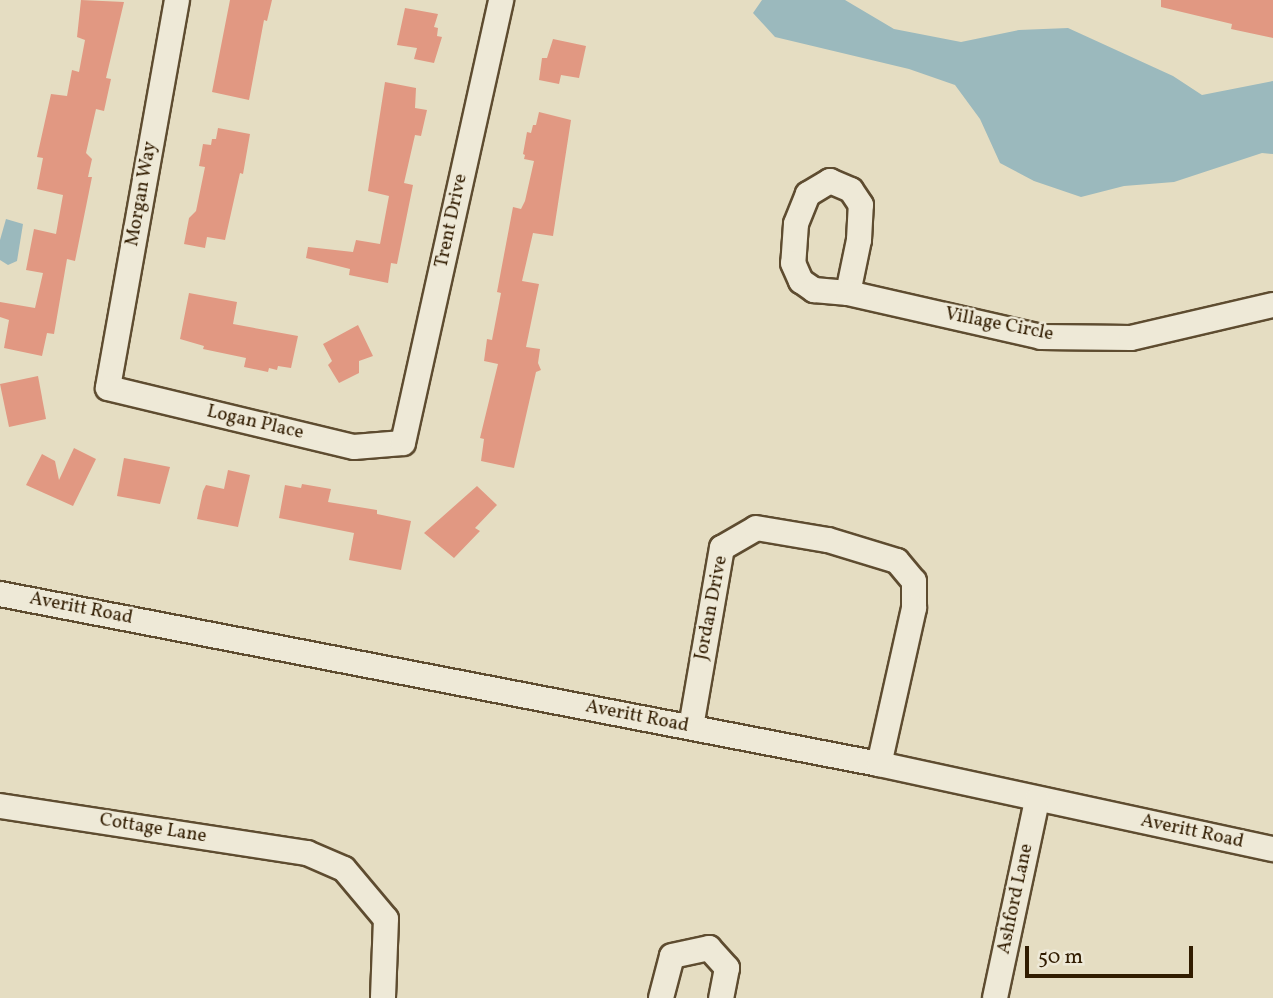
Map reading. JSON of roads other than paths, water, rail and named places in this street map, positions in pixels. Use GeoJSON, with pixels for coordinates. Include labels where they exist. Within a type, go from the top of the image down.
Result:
{"type":"FeatureCollection","features":[{"type":"Feature","properties":{"kind":"street","name":"Morgan Way"},"geometry":{"type":"LineString","coordinates":[[108,388],[177,0]]}},
{"type":"Feature","properties":{"kind":"street","name":"Trent Drive"},"geometry":{"type":"LineString","coordinates":[[403,443],[501,0]]}},
{"type":"Feature","properties":{"kind":"street","name":"Village Circle"},"geometry":{"type":"LineString","coordinates":[[848,293],[1041,337],[1131,338],[1273,305]]}},
{"type":"Feature","properties":{"kind":"street","name":"Logan Place"},"geometry":{"type":"LineString","coordinates":[[108,388],[354,447],[403,443]]}},
{"type":"Feature","properties":{"kind":"street","name":"Jordan Drive"},"geometry":{"type":"LineString","coordinates":[[691,727],[722,548],[756,528],[828,540],[897,561],[914,581],[914,608],[879,764]]}},
{"type":"Feature","properties":{"kind":"street","name":"Averitt Road"},"geometry":{"type":"LineString","coordinates":[[0,594],[879,764],[1273,849]]}},
{"type":"Feature","properties":{"kind":"street","name":"Ashford Lane"},"geometry":{"type":"LineString","coordinates":[[995,998],[1037,800]]}},
{"type":"Feature","properties":{"kind":"street","name":"Cottage Lane"},"geometry":{"type":"LineString","coordinates":[[0,806],[306,853],[344,869],[386,919],[383,998]]}},
{"type":"Feature","properties":{"kind":"street"},"geometry":{"type":"LineString","coordinates":[[662,998],[672,956],[709,948],[727,968],[720,998]]}},
{"type":"Feature","properties":{"kind":"water"},"geometry":{"type":"Polygon","coordinates":[[[762,0],[845,0],[894,29],[961,42],[1019,30],[1068,28],[1173,76],[1202,95],[1273,81],[1273,154],[1262,153],[1174,182],[1124,186],[1081,197],[1034,181],[1000,163],[980,119],[955,85],[909,69],[775,37],[753,13],[762,0]]]}},
{"type":"Feature","properties":{"kind":"water"},"geometry":{"type":"Polygon","coordinates":[[[6,219],[23,224],[17,261],[8,265],[0,260],[0,240],[6,219]]]}}]}
